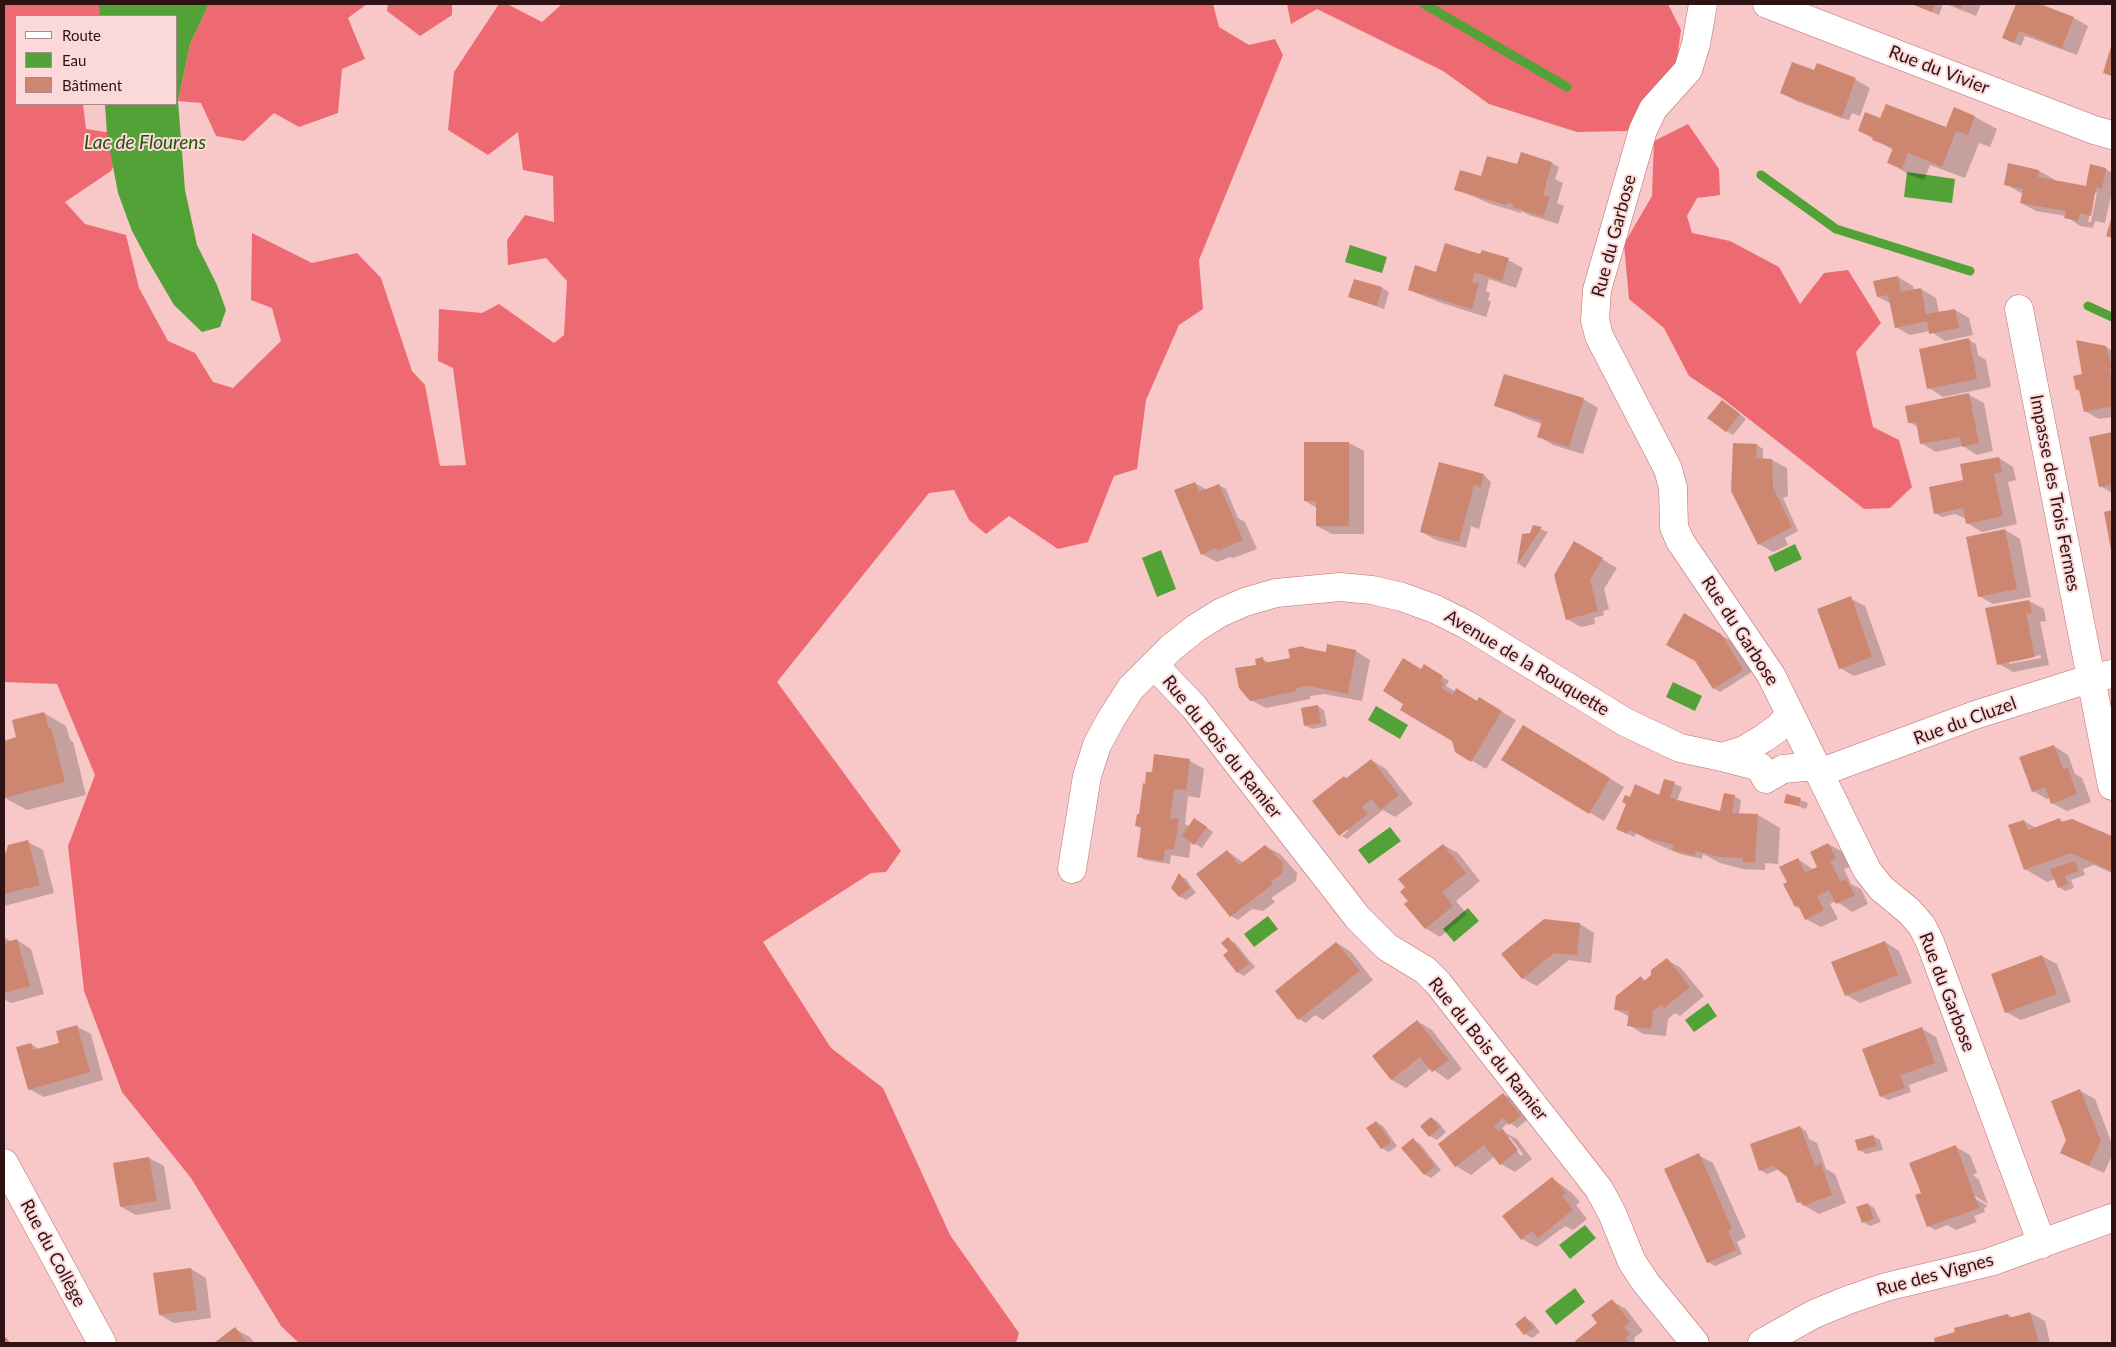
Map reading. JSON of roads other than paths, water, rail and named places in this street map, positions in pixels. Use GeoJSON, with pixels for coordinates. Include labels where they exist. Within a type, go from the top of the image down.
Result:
{"type":"FeatureCollection","features":[{"type":"Feature","properties":{"kind":"street","name":"Rue du Garbose"},"geometry":{"type":"LineString","coordinates":[[1703,4],[1696,44],[1688,70],[1653,110],[1643,130],[1597,290],[1595,320],[1599,336],[1668,468],[1673,488],[1674,527],[1680,541],[1771,675],[1867,870],[1881,888],[1916,919],[1930,942],[2042,1244]]}},
{"type":"Feature","properties":{"kind":"street","name":"Rue du Vivier"},"geometry":{"type":"LineString","coordinates":[[1767,4],[2094,130],[2112,135]]}},
{"type":"Feature","properties":{"kind":"street","name":"Impasse des Trois Fermes"},"geometry":{"type":"LineString","coordinates":[[2019,309],[2102,676],[2112,786]]}},
{"type":"Feature","properties":{"kind":"street","name":"Avenue de la Rouquette"},"geometry":{"type":"LineString","coordinates":[[1072,869],[1087,776],[1097,745],[1131,688],[1172,647],[1196,628],[1220,613],[1245,602],[1276,593],[1340,588],[1372,590],[1402,597],[1436,609],[1466,625],[1625,722],[1680,748],[1760,768],[1766,779],[1782,769],[1818,769]]}},
{"type":"Feature","properties":{"kind":"street","name":"Rue du Bois du Ramier"},"geometry":{"type":"LineString","coordinates":[[1154,665],[1194,707],[1358,918],[1387,946],[1424,970],[1438,983],[1599,1189],[1612,1213],[1632,1262],[1646,1283],[1695,1343]]}},
{"type":"Feature","properties":{"kind":"street","name":"Rue du Cluzel"},"geometry":{"type":"LineString","coordinates":[[1818,769],[1975,715],[2102,676]]}},
{"type":"Feature","properties":{"kind":"street"},"geometry":{"type":"LineString","coordinates":[[1722,757],[1744,750],[1764,738],[1778,728],[1790,714]]}},
{"type":"Feature","properties":{"kind":"street","name":"Rue du Collège"},"geometry":{"type":"LineString","coordinates":[[4,1163],[102,1343]]}},
{"type":"Feature","properties":{"kind":"street","name":"Rue des Vignes"},"geometry":{"type":"LineString","coordinates":[[1762,1343],[1814,1314],[1848,1300],[1886,1287],[1990,1262],[2112,1218]]}},
{"type":"Feature","properties":{"kind":"water","name":"Lac de Flourens"},"geometry":{"type":"Polygon","coordinates":[[[99,4],[209,4],[190,44],[178,101],[178,15],[100,15],[99,4]]]}},
{"type":"Feature","properties":{"kind":"water","name":"Lac de Flourens"},"geometry":{"type":"Polygon","coordinates":[[[178,101],[185,190],[197,245],[217,285],[226,310],[220,327],[202,332],[174,305],[132,231],[118,193],[107,135],[105,105],[178,105],[178,101]]]}},
{"type":"Feature","properties":{"kind":"water"},"geometry":{"type":"Polygon","coordinates":[[[1907,172],[1955,179],[1952,203],[1904,197],[1907,172]]]}},
{"type":"Feature","properties":{"kind":"water"},"geometry":{"type":"Polygon","coordinates":[[[1350,245],[1387,257],[1382,273],[1345,262],[1350,245]]]}},
{"type":"Feature","properties":{"kind":"water"},"geometry":{"type":"Polygon","coordinates":[[[1795,544],[1802,559],[1775,572],[1768,557],[1795,544]]]}},
{"type":"Feature","properties":{"kind":"water"},"geometry":{"type":"Polygon","coordinates":[[[1161,550],[1176,589],[1157,597],[1142,558],[1161,550]]]}},
{"type":"Feature","properties":{"kind":"water"},"geometry":{"type":"Polygon","coordinates":[[[1673,682],[1702,696],[1695,711],[1666,697],[1673,682]]]}},
{"type":"Feature","properties":{"kind":"water"},"geometry":{"type":"Polygon","coordinates":[[[1376,706],[1408,725],[1400,739],[1368,720],[1376,706]]]}},
{"type":"Feature","properties":{"kind":"water"},"geometry":{"type":"Polygon","coordinates":[[[1390,827],[1401,841],[1369,864],[1358,850],[1390,827]]]}},
{"type":"Feature","properties":{"kind":"water"},"geometry":{"type":"Polygon","coordinates":[[[1468,908],[1479,921],[1454,942],[1443,929],[1468,908]]]}},
{"type":"Feature","properties":{"kind":"water"},"geometry":{"type":"Polygon","coordinates":[[[1268,916],[1278,929],[1254,947],[1244,934],[1268,916]]]}},
{"type":"Feature","properties":{"kind":"water"},"geometry":{"type":"Polygon","coordinates":[[[1708,1003],[1717,1016],[1694,1032],[1685,1020],[1708,1003]]]}},
{"type":"Feature","properties":{"kind":"water"},"geometry":{"type":"Polygon","coordinates":[[[1585,1225],[1596,1238],[1570,1259],[1559,1245],[1585,1225]]]}},
{"type":"Feature","properties":{"kind":"water"},"geometry":{"type":"Polygon","coordinates":[[[1575,1288],[1585,1302],[1556,1325],[1545,1311],[1575,1288]]]}},
{"type":"Feature","properties":{"kind":"waterway"},"geometry":{"type":"LineString","coordinates":[[1424,4],[1567,87]]}},
{"type":"Feature","properties":{"kind":"waterway"},"geometry":{"type":"LineString","coordinates":[[1761,175],[1836,229],[1970,271]]}},
{"type":"Feature","properties":{"kind":"waterway"},"geometry":{"type":"LineString","coordinates":[[2088,306],[2112,317]]}}]}
